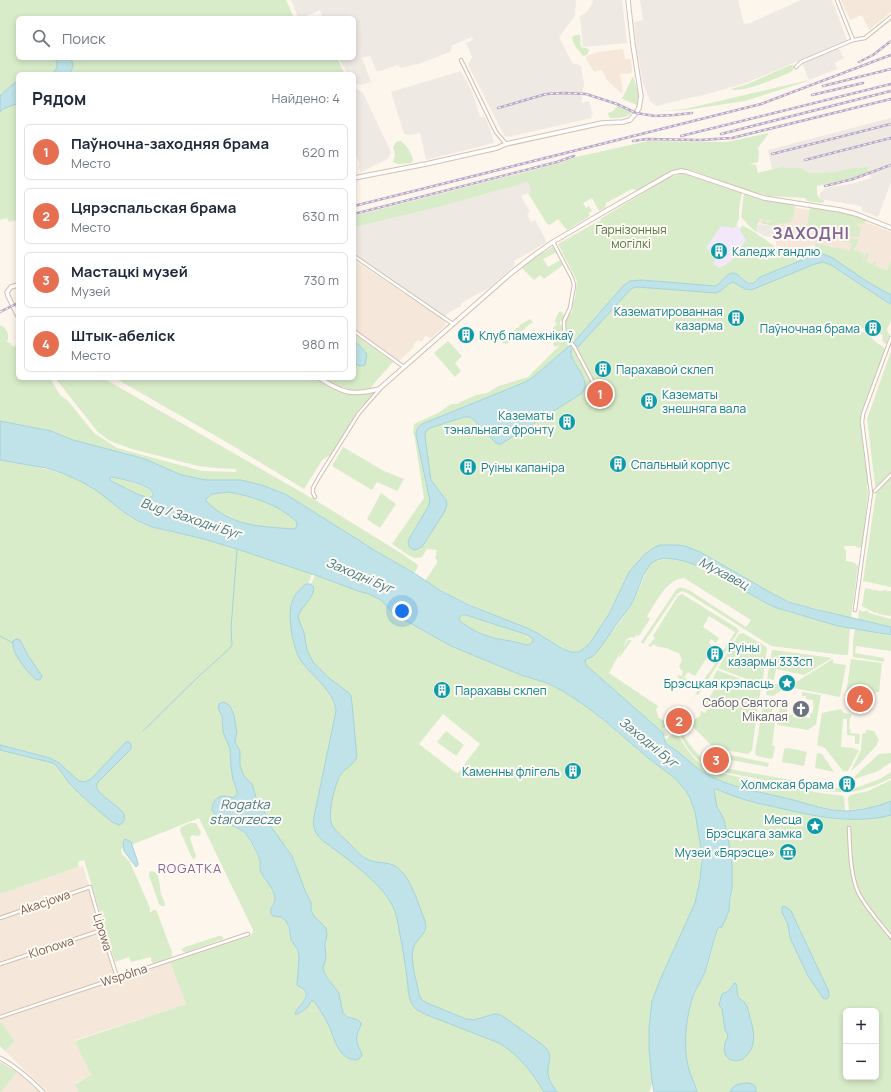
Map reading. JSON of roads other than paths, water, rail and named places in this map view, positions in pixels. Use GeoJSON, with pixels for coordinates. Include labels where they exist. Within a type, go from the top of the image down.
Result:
{"type":"FeatureCollection","features":[{"type":"Feature","properties":{"kind":"main road"},"geometry":{"type":"LineString","coordinates":[[356,178],[390,172],[602,123],[623,122],[630,120],[639,108],[641,96],[628,0]]}},
{"type":"Feature","properties":{"kind":"main road"},"geometry":{"type":"LineString","coordinates":[[323,380],[342,391],[352,393],[362,393],[379,389],[525,262],[553,242],[672,173],[681,171],[764,198],[856,214],[891,228]]}},
{"type":"Feature","properties":{"kind":"main road"},"geometry":{"type":"LineString","coordinates":[[16,286],[11,287],[7,292],[16,312]]}},
{"type":"Feature","properties":{"kind":"street"},"geometry":{"type":"LineString","coordinates":[[837,0],[853,40]]}},
{"type":"Feature","properties":{"kind":"street"},"geometry":{"type":"LineString","coordinates":[[796,66],[801,62],[853,40],[865,38],[891,17]]}},
{"type":"Feature","properties":{"kind":"street"},"geometry":{"type":"LineString","coordinates":[[461,60],[496,132],[506,144]]}},
{"type":"Feature","properties":{"kind":"street"},"geometry":{"type":"LineString","coordinates":[[553,242],[572,278],[574,285],[570,308],[564,321],[566,334],[596,388]]}},
{"type":"Feature","properties":{"kind":"street"},"geometry":{"type":"LineString","coordinates":[[356,257],[453,324]]}},
{"type":"Feature","properties":{"kind":"street"},"geometry":{"type":"LineString","coordinates":[[356,332],[405,367]]}},
{"type":"Feature","properties":{"kind":"street"},"geometry":{"type":"LineString","coordinates":[[855,610],[871,493],[862,428],[863,414],[891,338]]}},
{"type":"Feature","properties":{"kind":"street"},"geometry":{"type":"LineString","coordinates":[[315,497],[313,488],[319,477],[359,413],[381,387]]}},
{"type":"Feature","properties":{"kind":"street"},"geometry":{"type":"LineString","coordinates":[[875,490],[891,475]]}},
{"type":"Feature","properties":{"kind":"street"},"geometry":{"type":"LineString","coordinates":[[849,828],[851,854],[857,888],[864,901],[891,937]]}},
{"type":"Feature","properties":{"kind":"street","name":"Akacjowa"},"geometry":{"type":"LineString","coordinates":[[0,918],[90,887]]}},
{"type":"Feature","properties":{"kind":"street","name":"Lipowa"},"geometry":{"type":"LineString","coordinates":[[90,887],[117,977]]}},
{"type":"Feature","properties":{"kind":"street","name":"Klonowa"},"geometry":{"type":"LineString","coordinates":[[0,964],[102,930]]}},
{"type":"Feature","properties":{"kind":"street","name":"Wspólna"},"geometry":{"type":"LineString","coordinates":[[0,1017],[248,934]]}},
{"type":"Feature","properties":{"kind":"street"},"geometry":{"type":"LineString","coordinates":[[0,1058],[27,1076],[44,1092]]}},
{"type":"Feature","properties":{"kind":"water"},"geometry":{"type":"Polygon","coordinates":[[[56,60],[72,60],[73,66],[71,72],[54,72],[57,68],[56,60]]]}},
{"type":"Feature","properties":{"kind":"water"},"geometry":{"type":"Polygon","coordinates":[[[16,82],[16,104],[3,109],[0,112],[0,96],[16,82]]]}},
{"type":"Feature","properties":{"kind":"water"},"geometry":{"type":"Polygon","coordinates":[[[817,254],[823,254],[831,257],[868,282],[891,295],[891,304],[831,265],[823,262],[751,290],[745,289],[733,282],[716,293],[637,287],[633,288],[579,346],[574,347],[571,350],[571,355],[585,383],[585,389],[581,394],[501,444],[496,443],[473,419],[469,417],[464,417],[430,428],[426,431],[425,436],[431,480],[446,500],[447,505],[445,511],[422,547],[415,550],[410,547],[408,541],[430,501],[416,435],[419,426],[532,378],[575,341],[623,286],[630,281],[642,280],[715,286],[730,273],[733,273],[738,275],[747,283],[753,283],[760,277],[817,254]]]}},
{"type":"Feature","properties":{"kind":"water"},"geometry":{"type":"Polygon","coordinates":[[[356,343],[367,354],[365,365],[360,366],[356,364],[356,343]]]}},
{"type":"Feature","properties":{"kind":"water"},"geometry":{"type":"Polygon","coordinates":[[[0,421],[51,431],[73,440],[145,459],[179,474],[195,478],[207,480],[241,480],[262,485],[287,495],[441,591],[469,605],[527,628],[571,652],[581,651],[590,643],[609,614],[629,572],[645,554],[660,545],[685,546],[700,552],[789,602],[891,627],[891,635],[838,626],[777,608],[703,568],[683,561],[667,558],[660,559],[649,566],[643,575],[629,608],[598,651],[585,661],[586,665],[663,733],[666,744],[680,753],[703,772],[734,786],[833,810],[858,810],[875,807],[891,801],[891,815],[862,819],[818,816],[753,802],[717,789],[714,790],[717,807],[724,820],[729,843],[732,860],[732,889],[729,911],[722,927],[718,928],[705,972],[691,1002],[687,1020],[686,1058],[697,1092],[654,1092],[649,1049],[649,1028],[652,1001],[695,903],[700,880],[702,860],[695,812],[686,791],[676,779],[648,758],[587,707],[563,691],[547,683],[521,675],[451,646],[394,614],[381,600],[369,594],[237,549],[200,538],[152,527],[125,513],[96,490],[62,473],[46,468],[0,460],[0,421]],[[110,477],[110,480],[113,482],[137,494],[149,498],[153,496],[153,493],[148,488],[125,480],[110,477]],[[229,492],[212,494],[206,499],[206,501],[226,516],[246,524],[257,526],[296,528],[296,521],[289,515],[265,502],[229,492]],[[462,615],[459,618],[460,621],[468,627],[497,639],[529,645],[533,639],[528,635],[466,615],[462,615]]]}},
{"type":"Feature","properties":{"kind":"water"},"geometry":{"type":"Polygon","coordinates":[[[306,584],[311,584],[314,588],[312,596],[298,617],[304,633],[307,650],[313,662],[329,678],[349,693],[352,703],[357,757],[342,773],[338,780],[333,796],[330,815],[332,825],[364,858],[374,862],[390,864],[397,867],[411,885],[426,925],[424,933],[415,945],[412,954],[414,972],[421,999],[427,1003],[466,1019],[474,1020],[494,1014],[504,1017],[544,1046],[547,1050],[550,1056],[548,1074],[551,1083],[557,1092],[544,1092],[524,1064],[513,1053],[499,1043],[427,1015],[415,1008],[412,1004],[408,991],[398,923],[391,903],[385,894],[369,877],[322,840],[316,832],[313,824],[314,817],[336,711],[332,697],[301,661],[296,652],[292,635],[290,613],[292,601],[295,595],[306,584]]]}},
{"type":"Feature","properties":{"kind":"water"},"geometry":{"type":"Polygon","coordinates":[[[16,639],[20,640],[42,676],[40,680],[34,678],[23,666],[14,651],[13,641],[16,639]]]}},
{"type":"Feature","properties":{"kind":"water","name":"Rogatka starorzecze"},"geometry":{"type":"Polygon","coordinates":[[[224,702],[230,706],[234,715],[237,732],[235,742],[240,751],[240,766],[244,776],[252,784],[256,797],[272,828],[292,856],[311,903],[311,910],[314,916],[326,928],[326,958],[323,968],[324,972],[339,993],[343,1013],[361,1023],[357,1033],[357,1043],[362,1055],[357,1060],[345,1057],[341,1053],[328,1023],[314,1001],[311,1001],[304,1011],[295,1014],[306,997],[306,994],[304,990],[297,985],[299,958],[298,950],[291,940],[289,927],[286,921],[281,917],[273,916],[271,914],[271,909],[275,902],[273,890],[261,872],[260,860],[249,838],[241,830],[218,818],[212,810],[214,802],[219,797],[225,796],[234,798],[237,794],[233,780],[230,749],[223,732],[222,716],[218,708],[219,704],[224,702]]]}},
{"type":"Feature","properties":{"kind":"water"},"geometry":{"type":"Polygon","coordinates":[[[126,742],[131,744],[131,749],[99,781],[96,786],[101,794],[118,807],[124,814],[124,821],[119,825],[112,822],[80,794],[53,763],[0,750],[0,745],[50,758],[59,763],[79,781],[85,782],[91,779],[126,742]]]}},
{"type":"Feature","properties":{"kind":"water"},"geometry":{"type":"Polygon","coordinates":[[[125,839],[131,842],[138,863],[136,867],[124,851],[123,843],[125,839]]]}},
{"type":"Feature","properties":{"kind":"water"},"geometry":{"type":"Polygon","coordinates":[[[784,906],[791,911],[829,992],[827,999],[823,998],[808,976],[790,938],[788,925],[782,912],[782,907],[784,906]]]}},
{"type":"Feature","properties":{"kind":"water"},"geometry":{"type":"Polygon","coordinates":[[[734,983],[736,984],[738,997],[748,1008],[754,1038],[752,1047],[746,1056],[736,1061],[729,1059],[724,1050],[728,1035],[725,1030],[722,1009],[719,1005],[722,994],[729,990],[734,983]]]}},
{"type":"Feature","properties":{"kind":"water"},"geometry":{"type":"Polygon","coordinates":[[[749,1083],[754,1085],[756,1092],[730,1092],[735,1086],[749,1083]]]}},
{"type":"Feature","properties":{"kind":"waterway"},"geometry":{"type":"LineString","coordinates":[[143,731],[232,645],[231,628],[237,550]]}},
{"type":"Feature","properties":{"kind":"waterway"},"geometry":{"type":"LineString","coordinates":[[0,636],[13,643]]}},
{"type":"Feature","properties":{"kind":"railway"},"geometry":{"type":"LineString","coordinates":[[859,62],[873,55],[891,41]]}},
{"type":"Feature","properties":{"kind":"railway"},"geometry":{"type":"LineString","coordinates":[[356,205],[761,104],[891,55]]}},
{"type":"Feature","properties":{"kind":"railway"},"geometry":{"type":"LineString","coordinates":[[823,86],[891,69]]}},
{"type":"Feature","properties":{"kind":"railway"},"geometry":{"type":"LineString","coordinates":[[812,95],[863,83]]}},
{"type":"Feature","properties":{"kind":"railway"},"geometry":{"type":"LineString","coordinates":[[681,136],[891,84]]}},
{"type":"Feature","properties":{"kind":"railway"},"geometry":{"type":"LineString","coordinates":[[721,134],[891,91]]}},
{"type":"Feature","properties":{"kind":"railway"},"geometry":{"type":"LineString","coordinates":[[498,108],[546,94],[564,93],[586,94],[617,104],[636,113],[655,116],[692,113]]}},
{"type":"Feature","properties":{"kind":"railway"},"geometry":{"type":"LineString","coordinates":[[633,141],[647,139],[700,140],[732,138],[891,99]]}},
{"type":"Feature","properties":{"kind":"railway"},"geometry":{"type":"LineString","coordinates":[[772,154],[891,124]]}},
{"type":"Feature","properties":{"kind":"railway"},"geometry":{"type":"LineString","coordinates":[[805,160],[891,138]]}},
{"type":"Feature","properties":{"kind":"railway"},"geometry":{"type":"LineString","coordinates":[[356,213],[557,162],[574,156]]}},
{"type":"Feature","properties":{"kind":"railway"},"geometry":{"type":"LineString","coordinates":[[825,186],[853,179],[891,165]]}},
{"type":"Feature","properties":{"kind":"railway"},"geometry":{"type":"LineString","coordinates":[[0,312],[16,304]]}},
{"type":"Feature","properties":{"kind":"place","name":"Каледж гандлю"},"geometry":{"type":"Point","coordinates":[719,251]}},
{"type":"Feature","properties":{"kind":"place","name":"Казематированная казарма"},"geometry":{"type":"Point","coordinates":[736,318]}},
{"type":"Feature","properties":{"kind":"place","name":"Паўночная брама"},"geometry":{"type":"Point","coordinates":[873,328]}},
{"type":"Feature","properties":{"kind":"place","name":"Клуб памежнікаў"},"geometry":{"type":"Point","coordinates":[466,335]}},
{"type":"Feature","properties":{"kind":"place","name":"Парахавой склеп"},"geometry":{"type":"Point","coordinates":[603,369]}},
{"type":"Feature","properties":{"kind":"place","name":"Паўночна-заходняя брама"},"geometry":{"type":"Point","coordinates":[600,394]}},
{"type":"Feature","properties":{"kind":"place","name":"Казематы знешняга вала"},"geometry":{"type":"Point","coordinates":[649,401]}},
{"type":"Feature","properties":{"kind":"place","name":"Казематы тэнальнага фронту"},"geometry":{"type":"Point","coordinates":[567,422]}},
{"type":"Feature","properties":{"kind":"place","name":"Спальный корпус"},"geometry":{"type":"Point","coordinates":[618,464]}},
{"type":"Feature","properties":{"kind":"place","name":"Руіны капаніра"},"geometry":{"type":"Point","coordinates":[468,467]}},
{"type":"Feature","properties":{"kind":"place","name":"Руіны казармы 333сп"},"geometry":{"type":"Point","coordinates":[715,654]}},
{"type":"Feature","properties":{"kind":"place","name":"Брэсцкая крэпасць"},"geometry":{"type":"Point","coordinates":[787,683]}},
{"type":"Feature","properties":{"kind":"place","name":"Парахавы склеп"},"geometry":{"type":"Point","coordinates":[442,690]}},
{"type":"Feature","properties":{"kind":"place","name":"Штык-абеліск"},"geometry":{"type":"Point","coordinates":[860,699]}},
{"type":"Feature","properties":{"kind":"place","name":"Сабор Святога Мікалая"},"geometry":{"type":"Point","coordinates":[801,709]}},
{"type":"Feature","properties":{"kind":"place","name":"Цярэспальская брама"},"geometry":{"type":"Point","coordinates":[679,721]}},
{"type":"Feature","properties":{"kind":"place","name":"Мастацкі музей"},"geometry":{"type":"Point","coordinates":[716,760]}},
{"type":"Feature","properties":{"kind":"place","name":"Каменны флігель"},"geometry":{"type":"Point","coordinates":[573,771]}},
{"type":"Feature","properties":{"kind":"place","name":"Холмская брама"},"geometry":{"type":"Point","coordinates":[847,784]}},
{"type":"Feature","properties":{"kind":"place","name":"Месца Брэсцкага замка"},"geometry":{"type":"Point","coordinates":[815,826]}},
{"type":"Feature","properties":{"kind":"place","name":"Музей «Бярэсце»"},"geometry":{"type":"Point","coordinates":[788,852]}},
{"type":"Feature","properties":{"kind":"district","name":"ЗАХОДНІ"},"geometry":{"type":"Point","coordinates":[811,233]}},
{"type":"Feature","properties":{"kind":"district","name":"ROGATKA"},"geometry":{"type":"Point","coordinates":[190,868]}},
{"type":"Feature","properties":{"kind":"park label","name":"Гарнізонныя могілкі"},"geometry":{"type":"Point","coordinates":[631,236]}},
{"type":"Feature","properties":{"kind":"water label","name":"Bug / Заходні Буг"},"geometry":{"type":"Point","coordinates":[191,518]}},
{"type":"Feature","properties":{"kind":"water label","name":"Мухавец"},"geometry":{"type":"Point","coordinates":[724,573]}},
{"type":"Feature","properties":{"kind":"water label","name":"Заходні Буг"},"geometry":{"type":"Point","coordinates":[360,575]}},
{"type":"Feature","properties":{"kind":"water label","name":"Заходні Буг"},"geometry":{"type":"Point","coordinates":[649,742]}}]}
